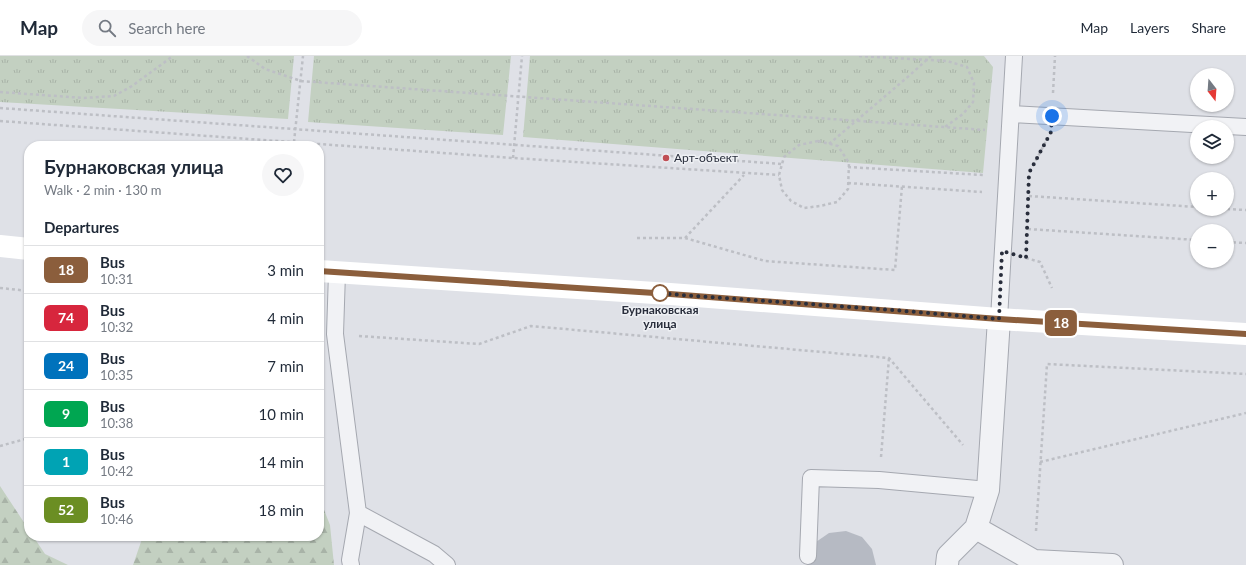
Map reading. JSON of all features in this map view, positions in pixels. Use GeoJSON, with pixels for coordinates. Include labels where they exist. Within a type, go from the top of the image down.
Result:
{"type":"FeatureCollection","features":[{"type":"Feature","properties":{"kind":"main road"},"geometry":{"type":"LineString","coordinates":[[0,246],[24,248]]}},
{"type":"Feature","properties":{"kind":"main road"},"geometry":{"type":"LineString","coordinates":[[328,272],[670,294],[999,319],[1246,334]]}},
{"type":"Feature","properties":{"kind":"street"},"geometry":{"type":"LineString","coordinates":[[947,565],[948,556],[976,528],[989,483],[999,319]]}},
{"type":"Feature","properties":{"kind":"street"},"geometry":{"type":"LineString","coordinates":[[976,528],[1034,561],[1112,565]]}},
{"type":"Feature","properties":{"kind":"lane"},"geometry":{"type":"LineString","coordinates":[[999,319],[1014,56]]}},
{"type":"Feature","properties":{"kind":"lane"},"geometry":{"type":"LineString","coordinates":[[1011,114],[1246,127]]}},
{"type":"Feature","properties":{"kind":"lane"},"geometry":{"type":"LineString","coordinates":[[328,272],[358,513],[350,560],[351,565]]}},
{"type":"Feature","properties":{"kind":"lane"},"geometry":{"type":"LineString","coordinates":[[808,556],[811,478],[989,483]]}},
{"type":"Feature","properties":{"kind":"lane"},"geometry":{"type":"LineString","coordinates":[[358,513],[434,554],[447,565]]}},
{"type":"Feature","properties":{"kind":"path"},"geometry":{"type":"LineString","coordinates":[[0,92],[84,98],[114,96],[132,86],[172,56]]}},
{"type":"Feature","properties":{"kind":"path"},"geometry":{"type":"LineString","coordinates":[[247,56],[265,69],[300,81],[1010,132]]}},
{"type":"Feature","properties":{"kind":"path"},"geometry":{"type":"LineString","coordinates":[[294,141],[303,56]]}},
{"type":"Feature","properties":{"kind":"path"},"geometry":{"type":"LineString","coordinates":[[513,158],[522,56]]}},
{"type":"Feature","properties":{"kind":"path"},"geometry":{"type":"LineString","coordinates":[[859,56],[947,61],[967,67],[974,83],[973,102],[963,114],[944,127]]}},
{"type":"Feature","properties":{"kind":"path"},"geometry":{"type":"LineString","coordinates":[[829,144],[931,56]]}},
{"type":"Feature","properties":{"kind":"path"},"geometry":{"type":"LineString","coordinates":[[1033,166],[1051,132],[1055,56]]}},
{"type":"Feature","properties":{"kind":"path"},"geometry":{"type":"LineString","coordinates":[[0,108],[782,164]]}},
{"type":"Feature","properties":{"kind":"path"},"geometry":{"type":"LineString","coordinates":[[0,121],[280,141]]}},
{"type":"Feature","properties":{"kind":"path"},"geometry":{"type":"LineString","coordinates":[[818,141],[829,144],[838,146],[849,163],[848,190],[837,202],[804,208],[791,201],[782,190],[779,175],[784,157],[799,145],[818,141]]}},
{"type":"Feature","properties":{"kind":"path"},"geometry":{"type":"LineString","coordinates":[[324,144],[744,174],[779,175]]}},
{"type":"Feature","properties":{"kind":"path"},"geometry":{"type":"LineString","coordinates":[[848,167],[1007,176]]}},
{"type":"Feature","properties":{"kind":"path"},"geometry":{"type":"LineString","coordinates":[[685,238],[744,174]]}},
{"type":"Feature","properties":{"kind":"path"},"geometry":{"type":"LineString","coordinates":[[848,183],[1006,193]]}},
{"type":"Feature","properties":{"kind":"path"},"geometry":{"type":"LineString","coordinates":[[637,238],[685,238],[765,261],[895,270],[902,186]]}},
{"type":"Feature","properties":{"kind":"path"},"geometry":{"type":"LineString","coordinates":[[1028,203],[1029,188]]}},
{"type":"Feature","properties":{"kind":"path"},"geometry":{"type":"LineString","coordinates":[[1029,196],[1190,207]]}},
{"type":"Feature","properties":{"kind":"path"},"geometry":{"type":"LineString","coordinates":[[1234,209],[1246,210]]}},
{"type":"Feature","properties":{"kind":"path"},"geometry":{"type":"LineString","coordinates":[[1028,223],[1028,229],[1190,240]]}},
{"type":"Feature","properties":{"kind":"path"},"geometry":{"type":"LineString","coordinates":[[1234,242],[1246,243]]}},
{"type":"Feature","properties":{"kind":"path"},"geometry":{"type":"LineString","coordinates":[[1002,251],[1040,262],[1052,288]]}},
{"type":"Feature","properties":{"kind":"path"},"geometry":{"type":"LineString","coordinates":[[1026,258],[1027,251]]}},
{"type":"Feature","properties":{"kind":"path"},"geometry":{"type":"LineString","coordinates":[[0,288],[24,290]]}},
{"type":"Feature","properties":{"kind":"path"},"geometry":{"type":"LineString","coordinates":[[335,334],[479,344],[531,326],[889,358],[989,483]]}},
{"type":"Feature","properties":{"kind":"path"},"geometry":{"type":"LineString","coordinates":[[879,480],[889,358]]}},
{"type":"Feature","properties":{"kind":"path"},"geometry":{"type":"LineString","coordinates":[[1034,561],[1047,364],[1246,374]]}},
{"type":"Feature","properties":{"kind":"path"},"geometry":{"type":"LineString","coordinates":[[1040,462],[1246,413]]}},
{"type":"Feature","properties":{"kind":"path"},"geometry":{"type":"LineString","coordinates":[[0,446],[24,439]]}},
{"type":"Feature","properties":{"kind":"green space"},"geometry":{"type":"Polygon","coordinates":[[[0,56],[294,56],[288,119],[0,102],[0,56]]]}},
{"type":"Feature","properties":{"kind":"green space"},"geometry":{"type":"Polygon","coordinates":[[[314,56],[511,56],[503,135],[308,122],[314,56]]]}},
{"type":"Feature","properties":{"kind":"green space"},"geometry":{"type":"Polygon","coordinates":[[[530,56],[984,56],[993,67],[983,173],[523,137],[530,56]]]}},
{"type":"Feature","properties":{"kind":"green space"},"geometry":{"type":"Polygon","coordinates":[[[0,486],[24,522],[24,541],[36,541],[45,554],[68,565],[0,565],[0,486]]]}},
{"type":"Feature","properties":{"kind":"green space"},"geometry":{"type":"Polygon","coordinates":[[[324,510],[330,525],[334,565],[133,565],[141,541],[324,541],[324,510]]]}},
{"type":"Feature","properties":{"kind":"building"},"geometry":{"type":"Polygon","coordinates":[[[846,531],[862,537],[872,549],[876,565],[808,565],[808,556],[816,542],[829,533],[846,531]]]}},
{"type":"Feature","properties":{"kind":"bus line","name":"18"},"geometry":{"type":"LineString","coordinates":[[324,271],[670,294],[999,319],[1246,334]]}},
{"type":"Feature","properties":{"kind":"place","name":"Арт-объект"},"geometry":{"type":"Point","coordinates":[666,158]}},
{"type":"Feature","properties":{"kind":"place","name":"Бурнаковская улица"},"geometry":{"type":"Point","coordinates":[660,293]}},
{"type":"Feature","properties":{"kind":"route"},"geometry":{"type":"LineString","coordinates":[[660,293],[654,293],[999,319],[1002,251],[1026,258],[1029,173],[1051,132],[1052,116]]}}]}
